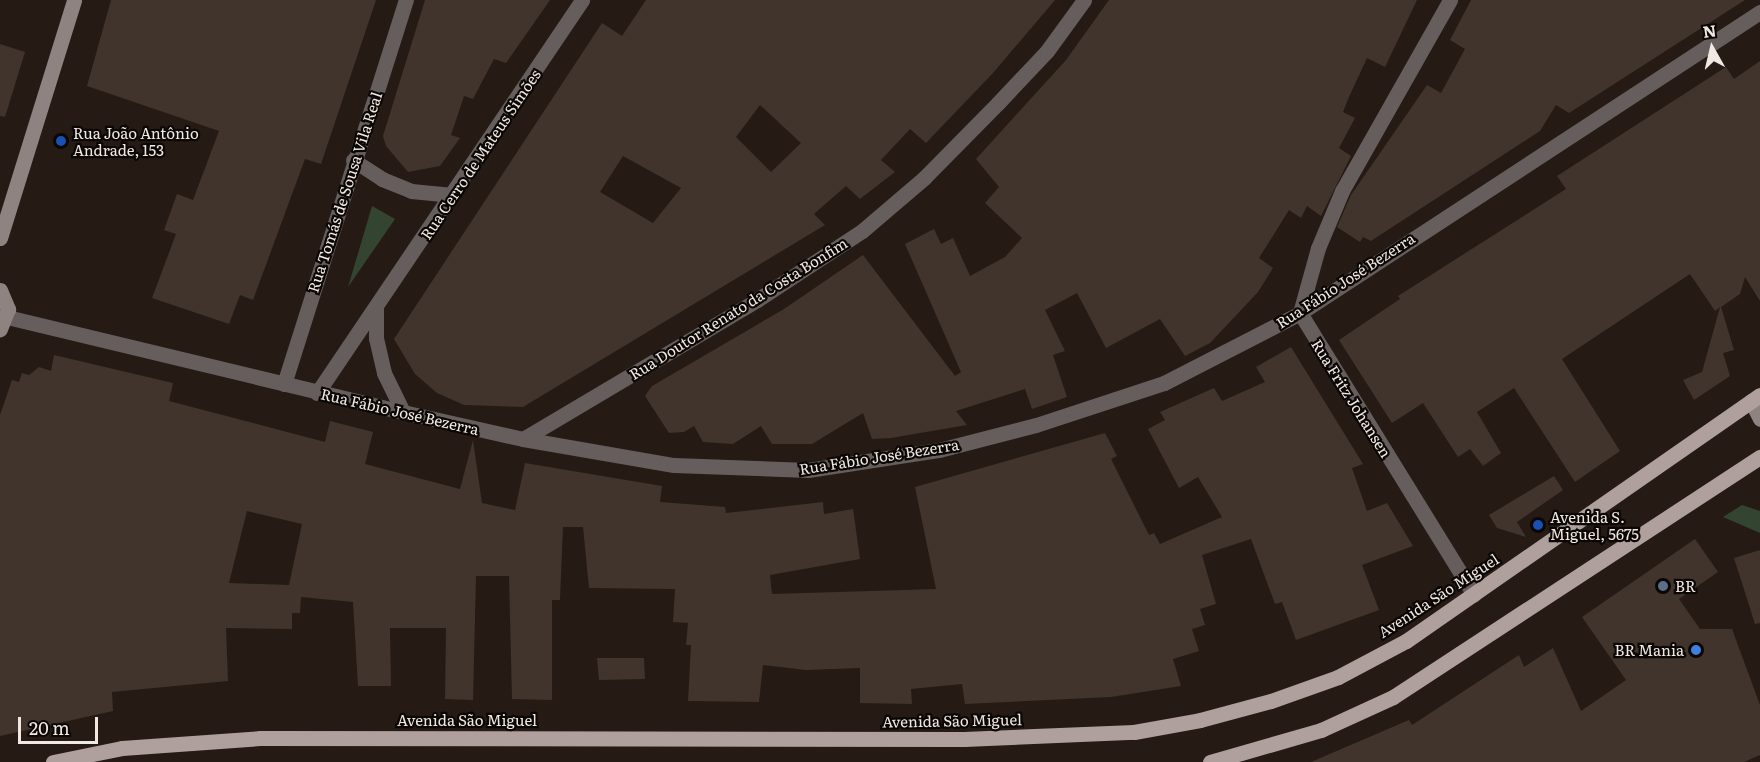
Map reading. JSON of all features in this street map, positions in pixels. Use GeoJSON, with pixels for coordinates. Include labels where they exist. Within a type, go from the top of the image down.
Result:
{"type":"FeatureCollection","features":[{"type":"Feature","properties":{"kind":"main road","name":"Avenida São Miguel"},"geometry":{"type":"LineString","coordinates":[[52,762],[122,748],[260,738],[964,739],[1134,732],[1270,701],[1338,677],[1406,641],[1755,398]]}},
{"type":"Feature","properties":{"kind":"main road"},"geometry":{"type":"LineString","coordinates":[[1210,762],[1321,730],[1393,697],[1760,457]]}},
{"type":"Feature","properties":{"kind":"street"},"geometry":{"type":"LineString","coordinates":[[0,238],[74,0]]}},
{"type":"Feature","properties":{"kind":"street","name":"Rua Tomás de Sousa Vila Real"},"geometry":{"type":"LineString","coordinates":[[284,384],[353,160],[406,0]]}},
{"type":"Feature","properties":{"kind":"street","name":"Rua Cerro de Mateus Simões"},"geometry":{"type":"LineString","coordinates":[[317,393],[453,195],[582,0]]}},
{"type":"Feature","properties":{"kind":"street","name":"Rua Doutor Renato da Costa Bonfim"},"geometry":{"type":"LineString","coordinates":[[523,439],[757,300],[862,231],[924,178],[998,103],[1047,51],[1084,0]]}},
{"type":"Feature","properties":{"kind":"street"},"geometry":{"type":"LineString","coordinates":[[1300,313],[1318,248],[1342,190],[1450,0]]}},
{"type":"Feature","properties":{"kind":"street","name":"Rua Fábio José Bezerra"},"geometry":{"type":"LineString","coordinates":[[4,323],[523,439],[674,465],[808,470],[939,450],[1036,425],[1164,382],[1300,313],[1760,12]]}},
{"type":"Feature","properties":{"kind":"street"},"geometry":{"type":"LineString","coordinates":[[353,160],[382,179],[411,191],[453,195]]}},
{"type":"Feature","properties":{"kind":"street"},"geometry":{"type":"LineString","coordinates":[[0,290],[7,300],[4,323]]}},
{"type":"Feature","properties":{"kind":"street"},"geometry":{"type":"LineString","coordinates":[[376,307],[376,338],[384,373],[403,412]]}},
{"type":"Feature","properties":{"kind":"street","name":"Rua Fritz Johansen"},"geometry":{"type":"LineString","coordinates":[[1300,313],[1474,595]]}},
{"type":"Feature","properties":{"kind":"street"},"geometry":{"type":"LineString","coordinates":[[1755,398],[1760,419]]}},
{"type":"Feature","properties":{"kind":"green space"},"geometry":{"type":"Polygon","coordinates":[[[372,206],[395,219],[348,287],[367,223],[372,206]]]}},
{"type":"Feature","properties":{"kind":"green space"},"geometry":{"type":"Polygon","coordinates":[[[1742,505],[1760,511],[1760,533],[1723,517],[1742,505]]]}},
{"type":"Feature","properties":{"kind":"building"},"geometry":{"type":"Polygon","coordinates":[[[111,0],[376,0],[321,164],[305,159],[253,300],[240,295],[229,324],[152,298],[176,234],[164,230],[177,194],[193,200],[219,131],[87,86],[111,0]]]}},
{"type":"Feature","properties":{"kind":"building"},"geometry":{"type":"Polygon","coordinates":[[[425,0],[550,0],[506,63],[494,59],[473,99],[464,96],[451,135],[460,138],[440,166],[408,172],[386,146],[383,136],[425,0]]]}},
{"type":"Feature","properties":{"kind":"building"},"geometry":{"type":"Polygon","coordinates":[[[646,0],[1055,0],[993,73],[926,143],[910,129],[881,160],[895,172],[860,199],[846,186],[814,214],[825,225],[523,407],[464,405],[437,393],[415,374],[394,339],[602,23],[622,36],[646,0]],[[760,105],[736,137],[771,172],[801,143],[760,105]],[[623,156],[600,192],[653,223],[681,188],[623,156]]]}},
{"type":"Feature","properties":{"kind":"building"},"geometry":{"type":"Polygon","coordinates":[[[1109,0],[1417,0],[1385,67],[1367,58],[1349,97],[1343,112],[1355,118],[1339,148],[1351,156],[1321,216],[1307,206],[1301,218],[1289,210],[1259,258],[1273,268],[1258,292],[1210,343],[1185,356],[1160,319],[1106,348],[1077,293],[1045,310],[1065,351],[1053,355],[1067,397],[1032,409],[1025,389],[956,411],[967,425],[891,438],[872,439],[863,413],[812,444],[772,444],[761,426],[733,444],[703,442],[694,426],[684,432],[669,433],[645,396],[652,386],[784,309],[863,255],[955,376],[961,372],[905,244],[934,229],[941,244],[953,238],[970,276],[1005,257],[1022,238],[985,203],[999,187],[976,159],[1066,60],[1109,0]]]}},
{"type":"Feature","properties":{"kind":"building"},"geometry":{"type":"Polygon","coordinates":[[[1471,0],[1745,0],[1569,113],[1556,105],[1540,131],[1371,241],[1363,237],[1360,242],[1337,227],[1351,195],[1427,85],[1441,93],[1465,49],[1450,40],[1471,0]]]}},
{"type":"Feature","properties":{"kind":"building"},"geometry":{"type":"Polygon","coordinates":[[[0,44],[25,52],[5,117],[0,116],[0,44]]]}},
{"type":"Feature","properties":{"kind":"building"},"geometry":{"type":"Polygon","coordinates":[[[1760,61],[1760,301],[1745,277],[1740,294],[1721,307],[1734,350],[1723,353],[1730,376],[1694,400],[1683,380],[1702,372],[1720,307],[1715,311],[1690,274],[1562,359],[1620,451],[1575,482],[1514,388],[1477,412],[1501,453],[1483,466],[1470,449],[1458,457],[1423,403],[1392,423],[1339,340],[1400,299],[1398,296],[1566,189],[1557,176],[1726,67],[1734,79],[1760,61]]]}},
{"type":"Feature","properties":{"kind":"building"},"geometry":{"type":"Polygon","coordinates":[[[1291,347],[1363,464],[1352,468],[1367,511],[1387,503],[1413,546],[1362,565],[1379,610],[1296,640],[1282,602],[1275,604],[1251,539],[1202,555],[1216,604],[1200,609],[1205,625],[1192,629],[1199,651],[1173,659],[1181,686],[1111,697],[965,704],[962,684],[911,689],[912,704],[860,703],[860,668],[806,670],[763,665],[759,702],[688,701],[691,645],[686,645],[688,623],[673,622],[675,589],[589,588],[583,527],[563,527],[560,600],[552,600],[552,700],[512,699],[509,576],[476,576],[473,700],[445,699],[446,628],[390,628],[391,686],[358,686],[353,602],[301,597],[300,613],[292,613],[292,629],[226,628],[228,681],[112,692],[113,711],[0,736],[0,415],[12,380],[19,382],[22,373],[29,375],[39,367],[51,371],[54,355],[173,383],[169,401],[325,442],[330,421],[373,432],[365,464],[460,489],[473,440],[482,503],[515,510],[525,463],[662,486],[660,502],[725,507],[726,513],[823,502],[824,514],[853,509],[860,559],[770,575],[772,594],[936,589],[915,487],[1105,433],[1117,456],[1111,459],[1149,535],[1154,533],[1160,544],[1222,517],[1198,477],[1179,488],[1148,429],[1165,420],[1160,412],[1214,388],[1222,401],[1265,382],[1256,367],[1291,347]],[[247,511],[229,583],[289,585],[302,524],[247,511]]]}},
{"type":"Feature","properties":{"kind":"building"},"geometry":{"type":"Polygon","coordinates":[[[1554,476],[1563,490],[1517,522],[1526,537],[1497,528],[1489,515],[1554,476]]]}},
{"type":"Feature","properties":{"kind":"building"},"geometry":{"type":"Polygon","coordinates":[[[1695,539],[1718,572],[1679,599],[1700,629],[1732,629],[1760,705],[1760,755],[1744,762],[1311,762],[1409,720],[1412,725],[1519,655],[1524,667],[1553,648],[1581,711],[1626,680],[1582,617],[1695,539]]]}},
{"type":"Feature","properties":{"kind":"building"},"geometry":{"type":"Polygon","coordinates":[[[1760,550],[1760,623],[1755,624],[1734,558],[1760,550]]]}},
{"type":"Feature","properties":{"kind":"building"},"geometry":{"type":"Polygon","coordinates":[[[597,658],[644,658],[645,679],[599,680],[597,658]]]}},
{"type":"Feature","properties":{"kind":"place","name":"Rua João Antônio Andrade, 153"},"geometry":{"type":"Point","coordinates":[61,141]}},
{"type":"Feature","properties":{"kind":"place","name":"Avenida S. Miguel, 5675"},"geometry":{"type":"Point","coordinates":[1538,525]}},
{"type":"Feature","properties":{"kind":"place","name":"BR"},"geometry":{"type":"Point","coordinates":[1663,586]}},
{"type":"Feature","properties":{"kind":"place","name":"BR Mania"},"geometry":{"type":"Point","coordinates":[1696,650]}}]}
